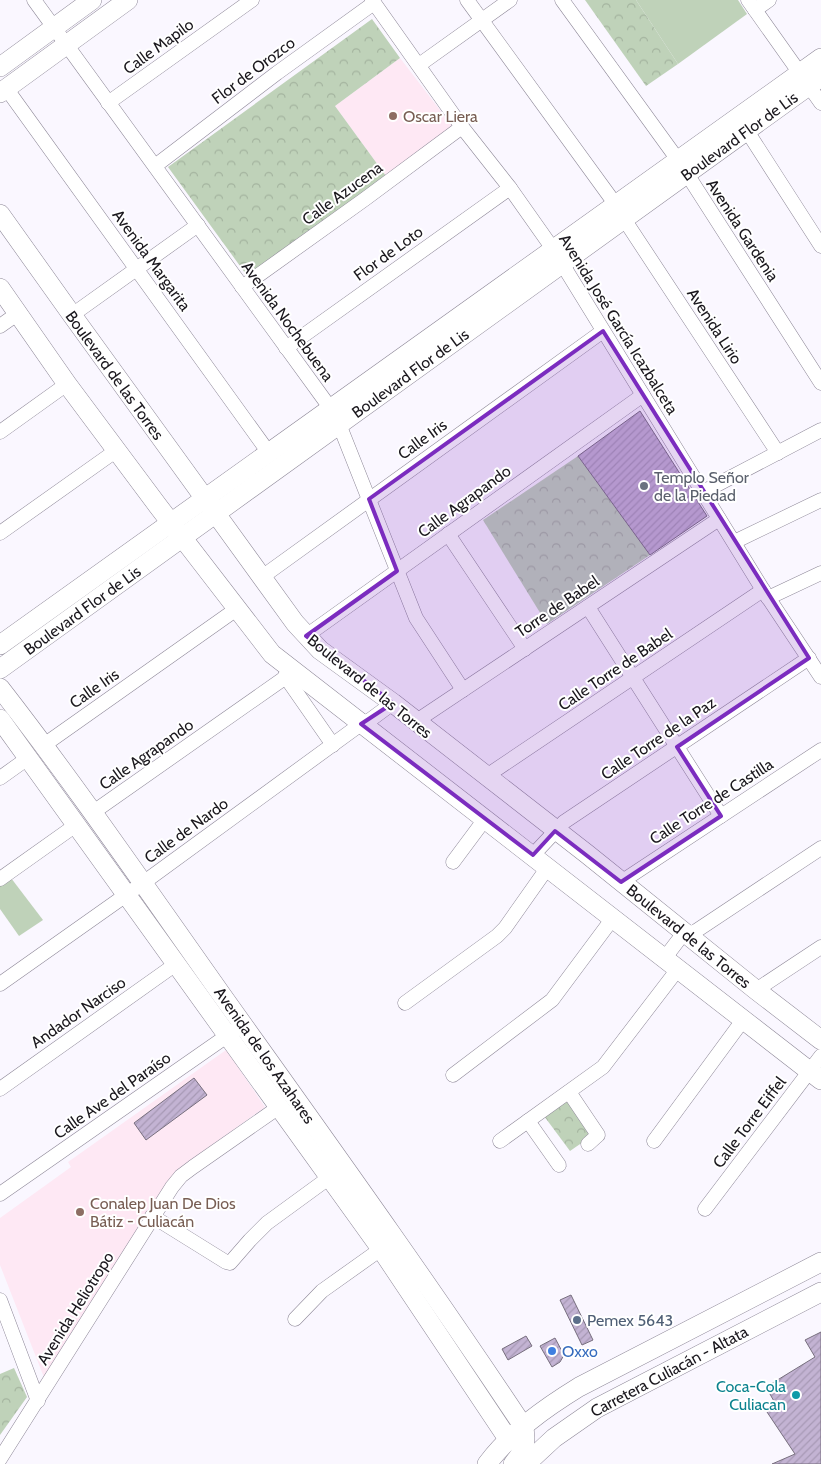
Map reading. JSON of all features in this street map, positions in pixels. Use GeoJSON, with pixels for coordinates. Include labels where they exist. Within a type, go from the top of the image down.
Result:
{"type":"FeatureCollection","features":[{"type":"Feature","properties":{"kind":"street","name":"Avenida Nochebuena"},"geometry":{"type":"LineString","coordinates":[[34,0],[335,416],[420,627],[463,690]]}},
{"type":"Feature","properties":{"kind":"street"},"geometry":{"type":"LineString","coordinates":[[0,67],[92,0]]}},
{"type":"Feature","properties":{"kind":"street"},"geometry":{"type":"LineString","coordinates":[[3,90],[128,0]]}},
{"type":"Feature","properties":{"kind":"street","name":"Calle Mapilo"},"geometry":{"type":"LineString","coordinates":[[108,103],[252,0]]}},
{"type":"Feature","properties":{"kind":"street","name":"Avenida Lirio"},"geometry":{"type":"LineString","coordinates":[[468,0],[620,212],[778,452]]}},
{"type":"Feature","properties":{"kind":"street"},"geometry":{"type":"LineString","coordinates":[[419,66],[510,0]]}},
{"type":"Feature","properties":{"kind":"street","name":"Avenida Gardenia"},"geometry":{"type":"LineString","coordinates":[[562,0],[682,167],[821,383]]}},
{"type":"Feature","properties":{"kind":"street"},"geometry":{"type":"LineString","coordinates":[[769,0],[752,5],[810,78],[821,103]]}},
{"type":"Feature","properties":{"kind":"street","name":"Avenida José García Icazbalceta"},"geometry":{"type":"LineString","coordinates":[[373,1],[462,127],[510,188],[558,257],[719,519],[821,677]]}},
{"type":"Feature","properties":{"kind":"street","name":"Flor de Orozco"},"geometry":{"type":"LineString","coordinates":[[155,166],[373,1]]}},
{"type":"Feature","properties":{"kind":"street","name":"Boulevard Flor de Lis"},"geometry":{"type":"LineString","coordinates":[[682,167],[747,131],[810,78],[821,58]]}},
{"type":"Feature","properties":{"kind":"street","name":"Boulevard Flor de Lis"},"geometry":{"type":"LineString","coordinates":[[0,645],[176,530],[682,167],[810,78]]}},
{"type":"Feature","properties":{"kind":"street","name":"Avenida Margarita"},"geometry":{"type":"LineString","coordinates":[[3,90],[269,453]]}},
{"type":"Feature","properties":{"kind":"street","name":"Calle Azucena"},"geometry":{"type":"LineString","coordinates":[[242,287],[365,200],[462,127]]}},
{"type":"Feature","properties":{"kind":"street"},"geometry":{"type":"LineString","coordinates":[[747,131],[821,246]]}},
{"type":"Feature","properties":{"kind":"street","name":"Flor de Loto"},"geometry":{"type":"LineString","coordinates":[[286,348],[510,188]]}},
{"type":"Feature","properties":{"kind":"street","name":"Boulevard de las Torres"},"geometry":{"type":"LineString","coordinates":[[0,214],[306,636],[320,650],[393,703],[821,1040]]}},
{"type":"Feature","properties":{"kind":"street"},"geometry":{"type":"LineString","coordinates":[[72,315],[198,225]]}},
{"type":"Feature","properties":{"kind":"street","name":"Boulevard de las Torres"},"geometry":{"type":"LineString","coordinates":[[0,288],[17,314],[176,530],[238,608],[261,641],[289,674],[361,724],[533,855],[743,1020],[817,1069]]}},
{"type":"Feature","properties":{"kind":"street"},"geometry":{"type":"LineString","coordinates":[[0,326],[17,314]]}},
{"type":"Feature","properties":{"kind":"street","name":"Calle Iris"},"geometry":{"type":"LineString","coordinates":[[262,577],[603,330]]}},
{"type":"Feature","properties":{"kind":"street"},"geometry":{"type":"LineString","coordinates":[[0,432],[68,384]]}},
{"type":"Feature","properties":{"kind":"street","name":"Calle Agrapando"},"geometry":{"type":"LineString","coordinates":[[306,636],[643,394]]}},
{"type":"Feature","properties":{"kind":"street","name":"Boulevard Flor de Lis"},"geometry":{"type":"LineString","coordinates":[[210,506],[269,453],[335,416]]}},
{"type":"Feature","properties":{"kind":"street"},"geometry":{"type":"LineString","coordinates":[[703,492],[821,430]]}},
{"type":"Feature","properties":{"kind":"street"},"geometry":{"type":"LineString","coordinates":[[0,533],[117,450]]}},
{"type":"Feature","properties":{"kind":"street"},"geometry":{"type":"LineString","coordinates":[[734,542],[821,500]]}},
{"type":"Feature","properties":{"kind":"street","name":"Torre de Babel"},"geometry":{"type":"LineString","coordinates":[[415,722],[719,519]]}},
{"type":"Feature","properties":{"kind":"street","name":"Boulevard Flor de Lis"},"geometry":{"type":"LineString","coordinates":[[0,668],[176,530]]}},
{"type":"Feature","properties":{"kind":"street"},"geometry":{"type":"LineString","coordinates":[[448,534],[525,648]]}},
{"type":"Feature","properties":{"kind":"street","name":"Calle Torre de Babel"},"geometry":{"type":"LineString","coordinates":[[485,776],[633,678],[766,594],[821,572]]}},
{"type":"Feature","properties":{"kind":"street"},"geometry":{"type":"LineString","coordinates":[[588,607],[721,816]]}},
{"type":"Feature","properties":{"kind":"street","name":"Calle Iris"},"geometry":{"type":"LineString","coordinates":[[44,745],[238,608]]}},
{"type":"Feature","properties":{"kind":"street","name":"Calle Torre de la Paz"},"geometry":{"type":"LineString","coordinates":[[533,855],[564,822],[809,658]]}},
{"type":"Feature","properties":{"kind":"street"},"geometry":{"type":"LineString","coordinates":[[289,674],[332,745]]}},
{"type":"Feature","properties":{"kind":"street","name":"Calle Agrapando"},"geometry":{"type":"LineString","coordinates":[[92,813],[289,674]]}},
{"type":"Feature","properties":{"kind":"street","name":"Avenida de los Azahares"},"geometry":{"type":"LineString","coordinates":[[0,688],[44,745],[243,1024],[461,1334],[523,1426]]}},
{"type":"Feature","properties":{"kind":"street","name":"Calle de Nardo"},"geometry":{"type":"LineString","coordinates":[[0,984],[143,883],[361,724],[370,720],[393,703]]}},
{"type":"Feature","properties":{"kind":"street","name":"Avenida de los Azahares"},"geometry":{"type":"LineString","coordinates":[[0,719],[381,1249],[508,1440]]}},
{"type":"Feature","properties":{"kind":"street","name":"Calle Torre de Castilla"},"geometry":{"type":"LineString","coordinates":[[621,882],[821,750]]}},
{"type":"Feature","properties":{"kind":"street"},"geometry":{"type":"LineString","coordinates":[[0,778],[28,758]]}},
{"type":"Feature","properties":{"kind":"street"},"geometry":{"type":"LineString","coordinates":[[453,862],[485,819]]}},
{"type":"Feature","properties":{"kind":"street"},"geometry":{"type":"LineString","coordinates":[[0,879],[76,825]]}},
{"type":"Feature","properties":{"kind":"street"},"geometry":{"type":"LineString","coordinates":[[500,1141],[602,1067],[671,964],[680,938],[696,931],[821,848]]}},
{"type":"Feature","properties":{"kind":"street"},"geometry":{"type":"LineString","coordinates":[[405,1003],[497,936],[505,928],[548,867]]}},
{"type":"Feature","properties":{"kind":"street"},"geometry":{"type":"LineString","coordinates":[[453,1075],[552,1000],[613,918]]}},
{"type":"Feature","properties":{"kind":"street"},"geometry":{"type":"LineString","coordinates":[[756,990],[821,947]]}},
{"type":"Feature","properties":{"kind":"street","name":"Andador Narciso"},"geometry":{"type":"LineString","coordinates":[[0,1089],[176,964]]}},
{"type":"Feature","properties":{"kind":"street"},"geometry":{"type":"LineString","coordinates":[[654,1141],[743,1020]]}},
{"type":"Feature","properties":{"kind":"street","name":"Calle Ave del Paraíso"},"geometry":{"type":"LineString","coordinates":[[0,1194],[243,1024]]}},
{"type":"Feature","properties":{"kind":"street","name":"Calle Torre Eiffel"},"geometry":{"type":"LineString","coordinates":[[705,1209],[817,1069]]}},
{"type":"Feature","properties":{"kind":"street"},"geometry":{"type":"LineString","coordinates":[[569,1092],[598,1135],[588,1144]]}},
{"type":"Feature","properties":{"kind":"street","name":"Avenida Heliotropo"},"geometry":{"type":"LineString","coordinates":[[0,1460],[152,1216],[181,1176],[280,1107]]}},
{"type":"Feature","properties":{"kind":"street"},"geometry":{"type":"LineString","coordinates":[[528,1121],[559,1165]]}},
{"type":"Feature","properties":{"kind":"street"},"geometry":{"type":"LineString","coordinates":[[152,1216],[230,1263],[267,1222],[330,1177]]}},
{"type":"Feature","properties":{"kind":"street"},"geometry":{"type":"LineString","coordinates":[[295,1319],[322,1291],[381,1249]]}},
{"type":"Feature","properties":{"kind":"street","name":"Carretera Culiacán - Altata"},"geometry":{"type":"LineString","coordinates":[[487,1464],[523,1426],[557,1400],[578,1387],[821,1262]]}},
{"type":"Feature","properties":{"kind":"street","name":"Carretera Culiacán - Altata"},"geometry":{"type":"LineString","coordinates":[[526,1464],[554,1438],[597,1408],[821,1292]]}},
{"type":"Feature","properties":{"kind":"street"},"geometry":{"type":"LineString","coordinates":[[761,1293],[773,1316]]}},
{"type":"Feature","properties":{"kind":"street"},"geometry":{"type":"LineString","coordinates":[[0,1300],[38,1401]]}},
{"type":"Feature","properties":{"kind":"street"},"geometry":{"type":"LineString","coordinates":[[513,1464],[524,1447],[526,1433],[523,1426]]}},
{"type":"Feature","properties":{"kind":"highlighted area"},"geometry":{"type":"Polygon","coordinates":[[[603,331],[809,658],[677,747],[721,816],[621,882],[555,831],[533,855],[361,724],[393,703],[306,636],[397,571],[369,499],[603,331]]]}},
{"type":"Feature","properties":{"kind":"shaded area","name":"Oscar Liera"},"geometry":{"type":"Polygon","coordinates":[[[400,58],[453,127],[386,176],[335,106],[400,58]]]}},
{"type":"Feature","properties":{"kind":"shaded area","name":"Conalep Juan De Dios Bátiz - Culiacán"},"geometry":{"type":"Polygon","coordinates":[[[226,1050],[265,1107],[177,1170],[45,1380],[0,1265],[0,1218],[71,1167],[68,1162],[226,1050]]]}},
{"type":"Feature","properties":{"kind":"green space"},"geometry":{"type":"Polygon","coordinates":[[[585,0],[636,0],[678,64],[646,86],[585,0]]]}},
{"type":"Feature","properties":{"kind":"green space"},"geometry":{"type":"Polygon","coordinates":[[[636,0],[738,0],[747,14],[678,64],[636,0]]]}},
{"type":"Feature","properties":{"kind":"green space"},"geometry":{"type":"Polygon","coordinates":[[[372,19],[400,58],[335,106],[386,176],[248,277],[168,167],[372,19]]]}},
{"type":"Feature","properties":{"kind":"green space"},"geometry":{"type":"Polygon","coordinates":[[[578,456],[650,555],[547,624],[483,520],[578,456]]]}},
{"type":"Feature","properties":{"kind":"green space"},"geometry":{"type":"Polygon","coordinates":[[[11,878],[43,920],[19,936],[0,909],[0,886],[11,878]]]}},
{"type":"Feature","properties":{"kind":"green space"},"geometry":{"type":"Polygon","coordinates":[[[571,1098],[596,1133],[570,1151],[544,1116],[571,1098]]]}},
{"type":"Feature","properties":{"kind":"green space"},"geometry":{"type":"Polygon","coordinates":[[[14,1368],[27,1397],[0,1435],[0,1374],[14,1368]]]}},
{"type":"Feature","properties":{"kind":"building","name":"Templo Señor de la Piedad"},"geometry":{"type":"Polygon","coordinates":[[[640,411],[707,516],[650,555],[578,456],[640,411]]]}},
{"type":"Feature","properties":{"kind":"building"},"geometry":{"type":"Polygon","coordinates":[[[194,1078],[207,1095],[146,1140],[134,1123],[194,1078]]]}},
{"type":"Feature","properties":{"kind":"building","name":"Pemex 5643"},"geometry":{"type":"Polygon","coordinates":[[[571,1295],[593,1340],[582,1345],[560,1300],[571,1295]]]}},
{"type":"Feature","properties":{"kind":"building","name":"Coca-Cola Culiacan"},"geometry":{"type":"Polygon","coordinates":[[[821,1332],[821,1464],[772,1464],[795,1454],[765,1409],[775,1403],[766,1387],[815,1357],[805,1340],[821,1332]]]}},
{"type":"Feature","properties":{"kind":"building"},"geometry":{"type":"Polygon","coordinates":[[[526,1336],[532,1346],[508,1360],[502,1349],[526,1336]]]}},
{"type":"Feature","properties":{"kind":"building","name":"Oxxo"},"geometry":{"type":"Polygon","coordinates":[[[555,1338],[564,1355],[560,1362],[552,1367],[540,1346],[555,1338]]]}},
{"type":"Feature","properties":{"kind":"place","name":"Oscar Liera"},"geometry":{"type":"Point","coordinates":[393,116]}},
{"type":"Feature","properties":{"kind":"place","name":"Templo Señor de la Piedad"},"geometry":{"type":"Point","coordinates":[644,486]}},
{"type":"Feature","properties":{"kind":"place","name":"Conalep Juan De Dios Bátiz - Culiacán"},"geometry":{"type":"Point","coordinates":[80,1212]}},
{"type":"Feature","properties":{"kind":"place","name":"Pemex 5643"},"geometry":{"type":"Point","coordinates":[577,1320]}},
{"type":"Feature","properties":{"kind":"place","name":"Oxxo"},"geometry":{"type":"Point","coordinates":[552,1351]}},
{"type":"Feature","properties":{"kind":"place","name":"Coca-Cola Culiacan"},"geometry":{"type":"Point","coordinates":[796,1395]}}]}
